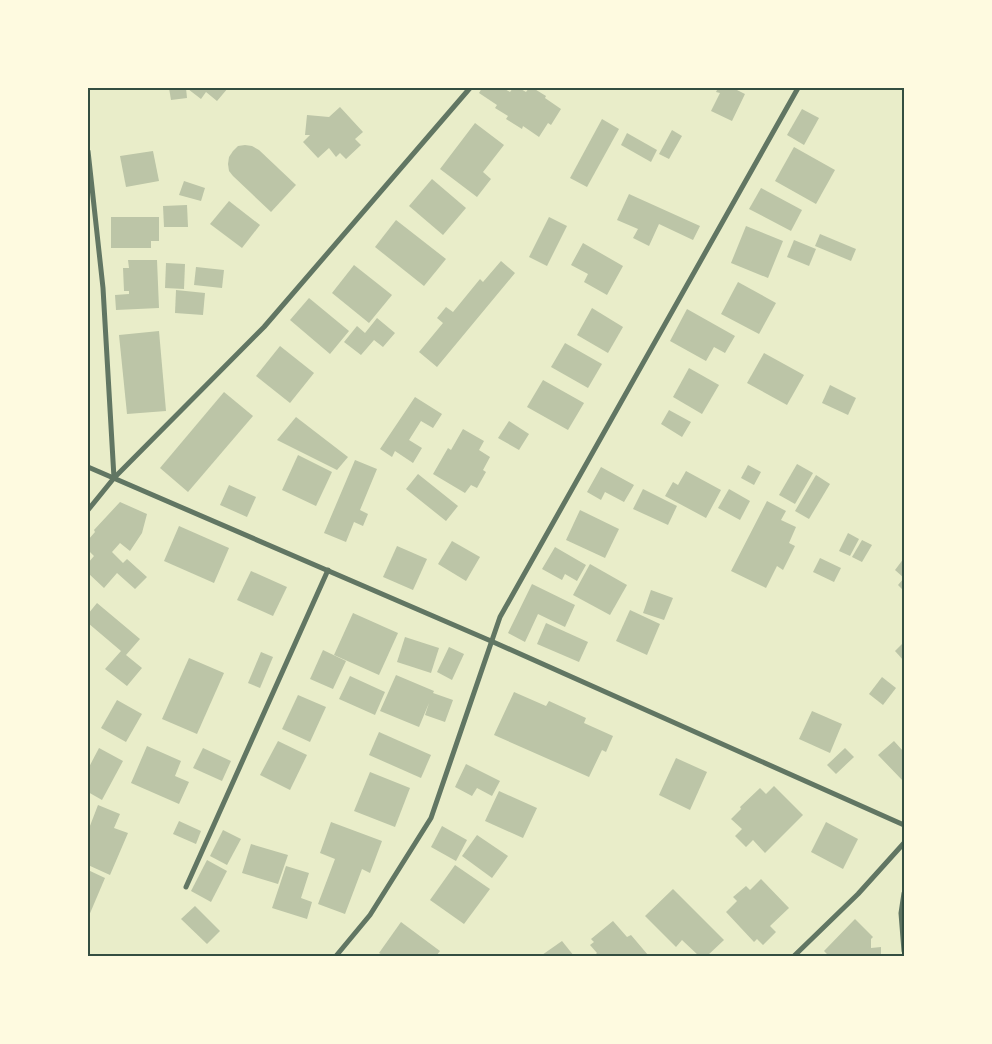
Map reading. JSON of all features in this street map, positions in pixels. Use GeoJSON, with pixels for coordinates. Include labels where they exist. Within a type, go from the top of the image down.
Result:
{"type":"FeatureCollection","features":[{"type":"Feature","properties":{"kind":"street"},"geometry":{"type":"LineString","coordinates":[[88,510],[114,478],[264,327],[470,88]]}},
{"type":"Feature","properties":{"kind":"street"},"geometry":{"type":"LineString","coordinates":[[336,956],[370,915],[431,818],[500,617],[798,88]]}},
{"type":"Feature","properties":{"kind":"street"},"geometry":{"type":"LineString","coordinates":[[88,151],[103,288],[114,478]]}},
{"type":"Feature","properties":{"kind":"street"},"geometry":{"type":"LineString","coordinates":[[88,467],[491,641],[904,826]]}},
{"type":"Feature","properties":{"kind":"street"},"geometry":{"type":"LineString","coordinates":[[186,887],[328,570]]}},
{"type":"Feature","properties":{"kind":"street"},"geometry":{"type":"LineString","coordinates":[[794,956],[858,894],[904,843]]}},
{"type":"Feature","properties":{"kind":"street"},"geometry":{"type":"LineString","coordinates":[[904,893],[901,913],[904,950]]}},
{"type":"Feature","properties":{"kind":"building"},"geometry":{"type":"Polygon","coordinates":[[[169,88],[186,88],[187,98],[171,100],[169,88]]]}},
{"type":"Feature","properties":{"kind":"building"},"geometry":{"type":"Polygon","coordinates":[[[228,88],[217,101],[206,92],[201,99],[188,89],[228,88]]]}},
{"type":"Feature","properties":{"kind":"building"},"geometry":{"type":"Polygon","coordinates":[[[482,88],[503,88],[510,92],[513,88],[519,88],[526,92],[529,88],[533,88],[561,109],[551,125],[548,123],[539,137],[523,126],[522,129],[506,119],[508,116],[495,108],[497,105],[479,93],[482,88]]]}},
{"type":"Feature","properties":{"kind":"building"},"geometry":{"type":"Polygon","coordinates":[[[718,88],[733,88],[745,94],[732,121],[711,111],[720,93],[716,92],[718,88]]]}},
{"type":"Feature","properties":{"kind":"building"},"geometry":{"type":"Polygon","coordinates":[[[340,107],[363,132],[355,139],[361,145],[346,159],[340,153],[336,157],[329,148],[318,158],[303,142],[310,135],[305,135],[307,115],[329,117],[340,107]]]}},
{"type":"Feature","properties":{"kind":"building"},"geometry":{"type":"Polygon","coordinates":[[[802,109],[819,118],[804,145],[787,135],[802,109]]]}},
{"type":"Feature","properties":{"kind":"building"},"geometry":{"type":"Polygon","coordinates":[[[602,119],[619,129],[587,187],[570,178],[602,119]]]}},
{"type":"Feature","properties":{"kind":"building"},"geometry":{"type":"Polygon","coordinates":[[[475,123],[504,145],[483,172],[491,179],[477,197],[440,169],[475,123]]]}},
{"type":"Feature","properties":{"kind":"building"},"geometry":{"type":"Polygon","coordinates":[[[672,130],[682,136],[669,159],[659,154],[672,130]]]}},
{"type":"Feature","properties":{"kind":"building"},"geometry":{"type":"Polygon","coordinates":[[[627,133],[657,150],[651,162],[621,145],[627,133]]]}},
{"type":"Feature","properties":{"kind":"building"},"geometry":{"type":"Polygon","coordinates":[[[245,145],[259,150],[296,185],[271,212],[229,171],[229,157],[238,146],[245,145]]]}},
{"type":"Feature","properties":{"kind":"building"},"geometry":{"type":"Polygon","coordinates":[[[794,147],[835,170],[816,204],[775,181],[794,147]]]}},
{"type":"Feature","properties":{"kind":"building"},"geometry":{"type":"Polygon","coordinates":[[[153,151],[159,181],[126,187],[120,156],[153,151]]]}},
{"type":"Feature","properties":{"kind":"building"},"geometry":{"type":"Polygon","coordinates":[[[432,179],[466,208],[443,235],[409,206],[432,179]]]}},
{"type":"Feature","properties":{"kind":"building"},"geometry":{"type":"Polygon","coordinates":[[[184,181],[205,188],[201,201],[179,195],[184,181]]]}},
{"type":"Feature","properties":{"kind":"building"},"geometry":{"type":"Polygon","coordinates":[[[761,188],[802,210],[791,231],[749,209],[761,188]]]}},
{"type":"Feature","properties":{"kind":"building"},"geometry":{"type":"Polygon","coordinates":[[[629,194],[700,226],[693,240],[659,224],[649,246],[633,238],[638,229],[617,220],[629,194]]]}},
{"type":"Feature","properties":{"kind":"building"},"geometry":{"type":"Polygon","coordinates":[[[229,201],[260,225],[242,248],[210,224],[229,201]]]}},
{"type":"Feature","properties":{"kind":"building"},"geometry":{"type":"Polygon","coordinates":[[[187,205],[188,227],[164,227],[163,206],[187,205]]]}},
{"type":"Feature","properties":{"kind":"building"},"geometry":{"type":"Polygon","coordinates":[[[111,217],[159,217],[159,241],[151,241],[151,248],[111,248],[111,217]]]}},
{"type":"Feature","properties":{"kind":"building"},"geometry":{"type":"Polygon","coordinates":[[[549,217],[567,226],[547,266],[529,257],[549,217]]]}},
{"type":"Feature","properties":{"kind":"building"},"geometry":{"type":"Polygon","coordinates":[[[396,220],[446,259],[424,286],[375,247],[396,220]]]}},
{"type":"Feature","properties":{"kind":"building"},"geometry":{"type":"Polygon","coordinates":[[[746,226],[783,241],[768,278],[731,263],[746,226]]]}},
{"type":"Feature","properties":{"kind":"building"},"geometry":{"type":"Polygon","coordinates":[[[820,234],[856,249],[851,261],[815,246],[820,234]]]}},
{"type":"Feature","properties":{"kind":"building"},"geometry":{"type":"Polygon","coordinates":[[[794,240],[816,249],[809,266],[787,257],[794,240]]]}},
{"type":"Feature","properties":{"kind":"building"},"geometry":{"type":"Polygon","coordinates":[[[583,243],[623,266],[607,295],[584,282],[588,274],[571,265],[583,243]]]}},
{"type":"Feature","properties":{"kind":"building"},"geometry":{"type":"Polygon","coordinates":[[[128,260],[157,260],[159,308],[116,310],[115,295],[129,294],[129,291],[124,291],[123,268],[129,268],[128,260]]]}},
{"type":"Feature","properties":{"kind":"building"},"geometry":{"type":"Polygon","coordinates":[[[501,261],[515,273],[437,367],[419,352],[443,323],[437,318],[446,307],[453,312],[480,279],[483,282],[501,261]]]}},
{"type":"Feature","properties":{"kind":"building"},"geometry":{"type":"Polygon","coordinates":[[[166,263],[185,264],[184,289],[165,288],[166,263]]]}},
{"type":"Feature","properties":{"kind":"building"},"geometry":{"type":"Polygon","coordinates":[[[354,265],[392,295],[369,323],[332,293],[354,265]]]}},
{"type":"Feature","properties":{"kind":"building"},"geometry":{"type":"Polygon","coordinates":[[[196,267],[224,270],[222,288],[194,285],[196,267]]]}},
{"type":"Feature","properties":{"kind":"building"},"geometry":{"type":"Polygon","coordinates":[[[738,282],[776,303],[759,334],[721,314],[738,282]]]}},
{"type":"Feature","properties":{"kind":"building"},"geometry":{"type":"Polygon","coordinates":[[[176,290],[205,293],[203,315],[175,313],[176,290]]]}},
{"type":"Feature","properties":{"kind":"building"},"geometry":{"type":"Polygon","coordinates":[[[309,298],[349,331],[330,354],[290,320],[309,298]]]}},
{"type":"Feature","properties":{"kind":"building"},"geometry":{"type":"Polygon","coordinates":[[[592,308],[623,327],[608,353],[577,335],[592,308]]]}},
{"type":"Feature","properties":{"kind":"building"},"geometry":{"type":"Polygon","coordinates":[[[687,309],[735,336],[725,353],[714,347],[706,361],[670,341],[687,309]]]}},
{"type":"Feature","properties":{"kind":"building"},"geometry":{"type":"Polygon","coordinates":[[[377,318],[395,333],[383,347],[374,340],[361,355],[344,342],[357,326],[365,333],[377,318]]]}},
{"type":"Feature","properties":{"kind":"building"},"geometry":{"type":"Polygon","coordinates":[[[159,331],[166,411],[127,414],[119,335],[159,331]]]}},
{"type":"Feature","properties":{"kind":"building"},"geometry":{"type":"Polygon","coordinates":[[[565,343],[602,364],[588,388],[551,367],[565,343]]]}},
{"type":"Feature","properties":{"kind":"building"},"geometry":{"type":"Polygon","coordinates":[[[280,346],[314,373],[290,403],[256,376],[280,346]]]}},
{"type":"Feature","properties":{"kind":"building"},"geometry":{"type":"Polygon","coordinates":[[[764,353],[804,375],[787,405],[747,383],[764,353]]]}},
{"type":"Feature","properties":{"kind":"building"},"geometry":{"type":"Polygon","coordinates":[[[689,368],[719,385],[702,414],[673,397],[689,368]]]}},
{"type":"Feature","properties":{"kind":"building"},"geometry":{"type":"Polygon","coordinates":[[[543,380],[584,403],[568,430],[527,407],[543,380]]]}},
{"type":"Feature","properties":{"kind":"building"},"geometry":{"type":"Polygon","coordinates":[[[830,385],[856,398],[848,415],[822,403],[830,385]]]}},
{"type":"Feature","properties":{"kind":"building"},"geometry":{"type":"Polygon","coordinates":[[[224,392],[253,416],[188,492],[160,468],[224,392]]]}},
{"type":"Feature","properties":{"kind":"building"},"geometry":{"type":"Polygon","coordinates":[[[415,397],[442,414],[433,428],[421,421],[409,440],[422,448],[413,463],[395,451],[392,457],[380,449],[415,397]]]}},
{"type":"Feature","properties":{"kind":"building"},"geometry":{"type":"Polygon","coordinates":[[[669,410],[691,422],[682,437],[661,424],[669,410]]]}},
{"type":"Feature","properties":{"kind":"building"},"geometry":{"type":"Polygon","coordinates":[[[296,417],[348,457],[337,470],[277,440],[296,417]]]}},
{"type":"Feature","properties":{"kind":"building"},"geometry":{"type":"Polygon","coordinates":[[[509,421],[529,434],[519,450],[498,438],[509,421]]]}},
{"type":"Feature","properties":{"kind":"building"},"geometry":{"type":"Polygon","coordinates":[[[463,429],[484,441],[479,450],[490,457],[483,470],[486,472],[477,488],[471,485],[465,493],[433,474],[448,448],[451,450],[463,429]]]}},
{"type":"Feature","properties":{"kind":"building"},"geometry":{"type":"Polygon","coordinates":[[[298,455],[332,472],[316,506],[282,490],[298,455]]]}},
{"type":"Feature","properties":{"kind":"building"},"geometry":{"type":"Polygon","coordinates":[[[355,460],[377,469],[360,510],[368,514],[363,526],[354,522],[346,542],[324,533],[355,460]]]}},
{"type":"Feature","properties":{"kind":"building"},"geometry":{"type":"Polygon","coordinates":[[[797,464],[813,473],[795,504],[779,495],[797,464]]]}},
{"type":"Feature","properties":{"kind":"building"},"geometry":{"type":"Polygon","coordinates":[[[748,465],[761,472],[754,485],[741,478],[748,465]]]}},
{"type":"Feature","properties":{"kind":"building"},"geometry":{"type":"Polygon","coordinates":[[[601,467],[634,485],[624,502],[605,492],[601,500],[587,492],[601,467]]]}},
{"type":"Feature","properties":{"kind":"building"},"geometry":{"type":"Polygon","coordinates":[[[686,471],[721,490],[706,518],[665,496],[673,482],[678,485],[686,471]]]}},
{"type":"Feature","properties":{"kind":"building"},"geometry":{"type":"Polygon","coordinates":[[[418,474],[458,506],[446,521],[406,489],[418,474]]]}},
{"type":"Feature","properties":{"kind":"building"},"geometry":{"type":"Polygon","coordinates":[[[816,475],[830,484],[809,519],[795,511],[816,475]]]}},
{"type":"Feature","properties":{"kind":"building"},"geometry":{"type":"Polygon","coordinates":[[[229,485],[256,497],[247,517],[220,505],[229,485]]]}},
{"type":"Feature","properties":{"kind":"building"},"geometry":{"type":"Polygon","coordinates":[[[643,489],[677,506],[668,525],[633,509],[643,489]]]}},
{"type":"Feature","properties":{"kind":"building"},"geometry":{"type":"Polygon","coordinates":[[[729,489],[750,501],[740,520],[718,508],[729,489]]]}},
{"type":"Feature","properties":{"kind":"building"},"geometry":{"type":"Polygon","coordinates":[[[767,501],[786,511],[781,520],[796,527],[789,543],[795,546],[783,570],[777,566],[766,588],[731,571],[767,501]]]}},
{"type":"Feature","properties":{"kind":"building"},"geometry":{"type":"Polygon","coordinates":[[[120,502],[147,514],[142,533],[130,551],[120,543],[112,552],[123,563],[127,559],[147,577],[135,589],[117,573],[104,588],[88,573],[88,563],[94,556],[88,550],[88,540],[95,532],[94,530],[120,502]]]}},
{"type":"Feature","properties":{"kind":"building"},"geometry":{"type":"Polygon","coordinates":[[[580,510],[619,529],[605,558],[566,540],[580,510]]]}},
{"type":"Feature","properties":{"kind":"building"},"geometry":{"type":"Polygon","coordinates":[[[179,526],[229,548],[214,583],[164,561],[179,526]]]}},
{"type":"Feature","properties":{"kind":"building"},"geometry":{"type":"Polygon","coordinates":[[[848,533],[859,539],[850,556],[839,551],[848,533]]]}},
{"type":"Feature","properties":{"kind":"building"},"geometry":{"type":"Polygon","coordinates":[[[862,540],[872,545],[862,562],[852,557],[862,540]]]}},
{"type":"Feature","properties":{"kind":"building"},"geometry":{"type":"Polygon","coordinates":[[[452,541],[480,557],[466,581],[438,564],[452,541]]]}},
{"type":"Feature","properties":{"kind":"building"},"geometry":{"type":"Polygon","coordinates":[[[397,546],[427,559],[413,590],[383,577],[397,546]]]}},
{"type":"Feature","properties":{"kind":"building"},"geometry":{"type":"Polygon","coordinates":[[[555,547],[586,565],[577,581],[565,574],[562,580],[542,569],[555,547]]]}},
{"type":"Feature","properties":{"kind":"building"},"geometry":{"type":"Polygon","coordinates":[[[820,558],[841,568],[834,582],[813,572],[820,558]]]}},
{"type":"Feature","properties":{"kind":"building"},"geometry":{"type":"Polygon","coordinates":[[[904,558],[904,578],[895,570],[904,558]]]}},
{"type":"Feature","properties":{"kind":"building"},"geometry":{"type":"Polygon","coordinates":[[[590,564],[627,585],[610,615],[573,595],[590,564]]]}},
{"type":"Feature","properties":{"kind":"building"},"geometry":{"type":"Polygon","coordinates":[[[251,571],[287,587],[273,616],[237,600],[251,571]]]}},
{"type":"Feature","properties":{"kind":"building"},"geometry":{"type":"Polygon","coordinates":[[[904,578],[904,591],[898,585],[904,578]]]}},
{"type":"Feature","properties":{"kind":"building"},"geometry":{"type":"Polygon","coordinates":[[[532,584],[575,605],[565,627],[538,614],[525,642],[508,633],[532,584]]]}},
{"type":"Feature","properties":{"kind":"building"},"geometry":{"type":"Polygon","coordinates":[[[651,590],[673,598],[664,620],[643,613],[651,590]]]}},
{"type":"Feature","properties":{"kind":"building"},"geometry":{"type":"Polygon","coordinates":[[[97,603],[140,639],[126,655],[142,668],[127,686],[105,669],[121,651],[88,623],[88,614],[97,603]]]}},
{"type":"Feature","properties":{"kind":"building"},"geometry":{"type":"Polygon","coordinates":[[[630,610],[660,624],[647,655],[616,641],[630,610]]]}},
{"type":"Feature","properties":{"kind":"building"},"geometry":{"type":"Polygon","coordinates":[[[353,613],[398,633],[379,675],[334,655],[353,613]]]}},
{"type":"Feature","properties":{"kind":"building"},"geometry":{"type":"Polygon","coordinates":[[[546,623],[588,642],[579,662],[537,644],[546,623]]]}},
{"type":"Feature","properties":{"kind":"building"},"geometry":{"type":"Polygon","coordinates":[[[405,637],[439,648],[431,673],[397,662],[405,637]]]}},
{"type":"Feature","properties":{"kind":"building"},"geometry":{"type":"Polygon","coordinates":[[[904,642],[904,661],[895,651],[904,642]]]}},
{"type":"Feature","properties":{"kind":"building"},"geometry":{"type":"Polygon","coordinates":[[[449,647],[464,654],[452,680],[437,672],[449,647]]]}},
{"type":"Feature","properties":{"kind":"building"},"geometry":{"type":"Polygon","coordinates":[[[323,650],[346,661],[333,689],[310,679],[323,650]]]}},
{"type":"Feature","properties":{"kind":"building"},"geometry":{"type":"Polygon","coordinates":[[[261,652],[273,657],[260,688],[248,683],[261,652]]]}},
{"type":"Feature","properties":{"kind":"building"},"geometry":{"type":"Polygon","coordinates":[[[189,658],[224,673],[197,734],[162,719],[189,658]]]}},
{"type":"Feature","properties":{"kind":"building"},"geometry":{"type":"Polygon","coordinates":[[[396,675],[434,691],[433,693],[453,700],[445,722],[425,715],[429,703],[419,727],[380,711],[396,675]]]}},
{"type":"Feature","properties":{"kind":"building"},"geometry":{"type":"Polygon","coordinates":[[[350,676],[385,692],[375,715],[339,699],[350,676]]]}},
{"type":"Feature","properties":{"kind":"building"},"geometry":{"type":"Polygon","coordinates":[[[882,677],[896,688],[883,705],[869,694],[882,677]]]}},
{"type":"Feature","properties":{"kind":"building"},"geometry":{"type":"Polygon","coordinates":[[[514,692],[546,706],[549,701],[586,718],[584,723],[613,736],[606,752],[602,750],[589,777],[494,735],[514,692]]]}},
{"type":"Feature","properties":{"kind":"building"},"geometry":{"type":"Polygon","coordinates":[[[298,695],[326,707],[310,742],[282,729],[298,695]]]}},
{"type":"Feature","properties":{"kind":"building"},"geometry":{"type":"Polygon","coordinates":[[[117,700],[142,714],[126,742],[101,728],[117,700]]]}},
{"type":"Feature","properties":{"kind":"building"},"geometry":{"type":"Polygon","coordinates":[[[812,711],[842,724],[830,753],[799,739],[812,711]]]}},
{"type":"Feature","properties":{"kind":"building"},"geometry":{"type":"Polygon","coordinates":[[[379,732],[431,755],[421,778],[369,755],[379,732]]]}},
{"type":"Feature","properties":{"kind":"building"},"geometry":{"type":"Polygon","coordinates":[[[278,741],[307,755],[290,790],[260,775],[278,741]]]}},
{"type":"Feature","properties":{"kind":"building"},"geometry":{"type":"Polygon","coordinates":[[[894,741],[903,751],[904,749],[904,782],[878,755],[894,741]]]}},
{"type":"Feature","properties":{"kind":"building"},"geometry":{"type":"Polygon","coordinates":[[[147,746],[181,761],[175,776],[189,782],[179,804],[131,783],[147,746]]]}},
{"type":"Feature","properties":{"kind":"building"},"geometry":{"type":"Polygon","coordinates":[[[99,748],[123,761],[102,800],[88,792],[88,769],[99,748]]]}},
{"type":"Feature","properties":{"kind":"building"},"geometry":{"type":"Polygon","coordinates":[[[203,748],[231,761],[222,781],[193,768],[203,748]]]}},
{"type":"Feature","properties":{"kind":"building"},"geometry":{"type":"Polygon","coordinates":[[[845,748],[854,757],[836,774],[827,765],[845,748]]]}},
{"type":"Feature","properties":{"kind":"building"},"geometry":{"type":"Polygon","coordinates":[[[676,758],[707,772],[690,810],[659,795],[676,758]]]}},
{"type":"Feature","properties":{"kind":"building"},"geometry":{"type":"Polygon","coordinates":[[[466,764],[500,781],[492,796],[477,788],[472,796],[455,787],[466,764]]]}},
{"type":"Feature","properties":{"kind":"building"},"geometry":{"type":"Polygon","coordinates":[[[370,772],[410,788],[395,827],[354,811],[370,772]]]}},
{"type":"Feature","properties":{"kind":"building"},"geometry":{"type":"Polygon","coordinates":[[[774,786],[803,815],[765,853],[753,840],[746,847],[735,836],[742,829],[731,819],[741,809],[740,807],[760,788],[766,794],[774,786]]]}},
{"type":"Feature","properties":{"kind":"building"},"geometry":{"type":"Polygon","coordinates":[[[499,791],[537,808],[523,838],[485,821],[499,791]]]}},
{"type":"Feature","properties":{"kind":"building"},"geometry":{"type":"Polygon","coordinates":[[[98,805],[120,814],[114,828],[128,833],[110,875],[88,865],[88,831],[98,805]]]}},
{"type":"Feature","properties":{"kind":"building"},"geometry":{"type":"Polygon","coordinates":[[[179,821],[201,831],[196,844],[173,834],[179,821]]]}},
{"type":"Feature","properties":{"kind":"building"},"geometry":{"type":"Polygon","coordinates":[[[331,822],[382,841],[370,873],[362,869],[345,914],[318,904],[335,859],[320,853],[331,822]]]}},
{"type":"Feature","properties":{"kind":"building"},"geometry":{"type":"Polygon","coordinates":[[[826,822],[858,839],[843,869],[811,852],[826,822]]]}},
{"type":"Feature","properties":{"kind":"building"},"geometry":{"type":"Polygon","coordinates":[[[442,826],[467,840],[456,861],[431,847],[442,826]]]}},
{"type":"Feature","properties":{"kind":"building"},"geometry":{"type":"Polygon","coordinates":[[[223,830],[241,839],[227,865],[210,856],[223,830]]]}},
{"type":"Feature","properties":{"kind":"building"},"geometry":{"type":"Polygon","coordinates":[[[477,835],[508,856],[492,878],[462,856],[477,835]]]}},
{"type":"Feature","properties":{"kind":"building"},"geometry":{"type":"Polygon","coordinates":[[[251,844],[288,855],[278,884],[242,873],[251,844]]]}},
{"type":"Feature","properties":{"kind":"building"},"geometry":{"type":"Polygon","coordinates":[[[207,860],[227,871],[211,902],[191,891],[207,860]]]}},
{"type":"Feature","properties":{"kind":"building"},"geometry":{"type":"Polygon","coordinates":[[[455,865],[490,889],[464,924],[430,900],[455,865]]]}},
{"type":"Feature","properties":{"kind":"building"},"geometry":{"type":"Polygon","coordinates":[[[286,866],[309,873],[301,898],[312,902],[307,919],[272,908],[286,866]]]}},
{"type":"Feature","properties":{"kind":"building"},"geometry":{"type":"Polygon","coordinates":[[[88,870],[105,878],[88,918],[88,870]]]}},
{"type":"Feature","properties":{"kind":"building"},"geometry":{"type":"Polygon","coordinates":[[[761,879],[789,908],[770,926],[776,932],[763,945],[757,939],[754,942],[726,912],[737,901],[733,897],[746,886],[750,890],[761,879]]]}},
{"type":"Feature","properties":{"kind":"building"},"geometry":{"type":"Polygon","coordinates":[[[673,889],[724,940],[707,956],[699,956],[682,940],[676,947],[645,916],[673,889]]]}},
{"type":"Feature","properties":{"kind":"building"},"geometry":{"type":"Polygon","coordinates":[[[195,906],[220,931],[207,944],[181,919],[195,906]]]}},
{"type":"Feature","properties":{"kind":"building"},"geometry":{"type":"Polygon","coordinates":[[[855,919],[873,937],[871,939],[871,948],[881,947],[881,956],[829,956],[824,951],[855,919]]]}},
{"type":"Feature","properties":{"kind":"building"},"geometry":{"type":"Polygon","coordinates":[[[613,921],[627,937],[631,935],[651,956],[596,956],[597,953],[590,945],[594,942],[591,939],[613,921]]]}},
{"type":"Feature","properties":{"kind":"building"},"geometry":{"type":"Polygon","coordinates":[[[401,922],[440,951],[436,956],[384,956],[379,953],[401,922]]]}},
{"type":"Feature","properties":{"kind":"building"},"geometry":{"type":"Polygon","coordinates":[[[562,941],[574,956],[542,955],[562,941]]]}}]}
